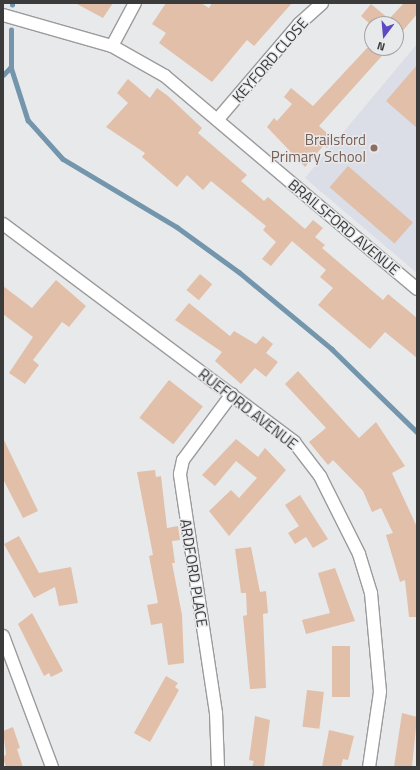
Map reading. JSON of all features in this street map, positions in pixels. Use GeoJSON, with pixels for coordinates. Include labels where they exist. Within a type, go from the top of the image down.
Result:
{"type":"FeatureCollection","features":[{"type":"Feature","properties":{"kind":"street"},"geometry":{"type":"LineString","coordinates":[[112,46],[135,3]]}},
{"type":"Feature","properties":{"kind":"street","name":"KEYFORD CLOSE"},"geometry":{"type":"LineString","coordinates":[[218,119],[299,24],[322,3]]}},
{"type":"Feature","properties":{"kind":"street","name":"BRAILSFORD AVENUE"},"geometry":{"type":"LineString","coordinates":[[3,15],[112,46],[165,76],[218,119],[417,289]]}},
{"type":"Feature","properties":{"kind":"street","name":"RUEFORD AVENUE"},"geometry":{"type":"LineString","coordinates":[[3,224],[232,394],[294,442],[320,476],[358,554],[371,593],[380,692],[369,767]]}},
{"type":"Feature","properties":{"kind":"street","name":"ARDFORD PLACE"},"geometry":{"type":"LineString","coordinates":[[218,767],[216,713],[180,474],[183,460],[232,394]]}},
{"type":"Feature","properties":{"kind":"street"},"geometry":{"type":"LineString","coordinates":[[3,636],[52,767]]}},
{"type":"Feature","properties":{"kind":"shaded area","name":"Brailsford Primary School"},"geometry":{"type":"Polygon","coordinates":[[[417,44],[417,273],[305,178],[417,44]]]}},
{"type":"Feature","properties":{"kind":"building"},"geometry":{"type":"Polygon","coordinates":[[[75,3],[113,3],[103,18],[75,3]]]}},
{"type":"Feature","properties":{"kind":"building"},"geometry":{"type":"Polygon","coordinates":[[[166,3],[201,3],[209,8],[212,3],[292,3],[254,46],[247,40],[212,82],[159,43],[166,33],[152,24],[166,3]]]}},
{"type":"Feature","properties":{"kind":"building"},"geometry":{"type":"Polygon","coordinates":[[[404,3],[417,3],[417,14],[404,29],[404,16],[392,16],[404,3]]]}},
{"type":"Feature","properties":{"kind":"building"},"geometry":{"type":"Polygon","coordinates":[[[371,4],[385,16],[364,16],[364,19],[361,16],[371,4]]]}},
{"type":"Feature","properties":{"kind":"building"},"geometry":{"type":"Polygon","coordinates":[[[364,51],[364,56],[382,56],[319,126],[334,139],[327,148],[324,145],[305,167],[267,127],[274,118],[277,121],[292,104],[284,97],[291,88],[313,106],[364,51]]]}},
{"type":"Feature","properties":{"kind":"building"},"geometry":{"type":"Polygon","coordinates":[[[417,65],[417,128],[386,101],[417,65]]]}},
{"type":"Feature","properties":{"kind":"building"},"geometry":{"type":"Polygon","coordinates":[[[128,79],[150,98],[157,88],[168,96],[202,128],[198,133],[247,175],[241,181],[264,201],[268,197],[305,229],[313,220],[323,228],[315,237],[325,245],[322,248],[383,300],[388,294],[417,318],[417,358],[385,332],[370,349],[318,305],[333,288],[320,277],[326,270],[292,241],[271,266],[262,259],[276,242],[263,230],[266,226],[211,181],[203,190],[187,175],[177,187],[142,157],[145,153],[106,127],[128,103],[117,93],[128,79]]]}},
{"type":"Feature","properties":{"kind":"building"},"geometry":{"type":"Polygon","coordinates":[[[348,166],[413,222],[395,244],[330,187],[348,166]]]}},
{"type":"Feature","properties":{"kind":"building"},"geometry":{"type":"Polygon","coordinates":[[[200,274],[212,284],[199,300],[187,290],[200,274]]]}},
{"type":"Feature","properties":{"kind":"building"},"geometry":{"type":"Polygon","coordinates":[[[56,280],[86,306],[69,327],[62,322],[33,360],[39,365],[25,384],[9,373],[33,337],[3,314],[3,286],[32,308],[56,280]]]}},
{"type":"Feature","properties":{"kind":"building"},"geometry":{"type":"Polygon","coordinates":[[[189,303],[230,336],[234,331],[256,344],[263,336],[273,344],[266,353],[278,362],[266,377],[255,368],[241,384],[215,361],[222,352],[175,320],[189,303]]]}},
{"type":"Feature","properties":{"kind":"building"},"geometry":{"type":"Polygon","coordinates":[[[298,371],[359,438],[376,422],[405,466],[392,473],[417,527],[417,617],[409,617],[405,580],[400,582],[386,535],[393,533],[381,508],[372,512],[363,491],[333,460],[328,465],[309,442],[326,428],[285,384],[298,371]]]}},
{"type":"Feature","properties":{"kind":"building"},"geometry":{"type":"Polygon","coordinates":[[[169,380],[203,406],[173,444],[139,418],[169,380]]]}},
{"type":"Feature","properties":{"kind":"building"},"geometry":{"type":"Polygon","coordinates":[[[3,438],[38,511],[23,518],[3,479],[3,438]]]}},
{"type":"Feature","properties":{"kind":"building"},"geometry":{"type":"Polygon","coordinates":[[[236,439],[258,457],[265,448],[286,470],[229,536],[209,511],[231,490],[239,498],[257,478],[236,461],[215,486],[202,475],[236,439]]]}},
{"type":"Feature","properties":{"kind":"building"},"geometry":{"type":"Polygon","coordinates":[[[155,470],[156,477],[161,476],[167,528],[178,526],[180,540],[172,541],[175,563],[172,563],[182,615],[184,663],[168,665],[162,623],[151,625],[147,605],[158,603],[149,556],[153,555],[137,472],[155,470]]]}},
{"type":"Feature","properties":{"kind":"building"},"geometry":{"type":"Polygon","coordinates":[[[300,495],[328,539],[313,548],[306,537],[295,544],[288,533],[299,526],[285,505],[300,495]]]}},
{"type":"Feature","properties":{"kind":"building"},"geometry":{"type":"Polygon","coordinates":[[[19,536],[39,573],[71,567],[78,603],[59,606],[55,587],[34,598],[4,544],[19,536]]]}},
{"type":"Feature","properties":{"kind":"building"},"geometry":{"type":"Polygon","coordinates":[[[251,547],[260,592],[266,591],[268,613],[263,614],[266,688],[250,689],[243,616],[247,615],[246,593],[241,593],[235,549],[251,547]]]}},
{"type":"Feature","properties":{"kind":"building"},"geometry":{"type":"Polygon","coordinates":[[[335,568],[355,621],[306,634],[302,620],[330,613],[318,573],[335,568]]]}},
{"type":"Feature","properties":{"kind":"building"},"geometry":{"type":"Polygon","coordinates":[[[32,613],[63,671],[51,677],[49,673],[44,676],[18,624],[32,613]]]}},
{"type":"Feature","properties":{"kind":"building"},"geometry":{"type":"Polygon","coordinates":[[[332,646],[350,646],[350,697],[332,697],[332,646]]]}},
{"type":"Feature","properties":{"kind":"building"},"geometry":{"type":"Polygon","coordinates":[[[166,676],[178,683],[175,687],[179,690],[150,742],[134,733],[166,676]]]}},
{"type":"Feature","properties":{"kind":"building"},"geometry":{"type":"Polygon","coordinates":[[[307,690],[324,692],[319,729],[302,727],[307,690]]]}},
{"type":"Feature","properties":{"kind":"building"},"geometry":{"type":"Polygon","coordinates":[[[402,713],[417,717],[412,767],[394,767],[402,713]]]}},
{"type":"Feature","properties":{"kind":"building"},"geometry":{"type":"Polygon","coordinates":[[[255,716],[270,720],[264,767],[252,767],[254,761],[249,760],[255,716]]]}},
{"type":"Feature","properties":{"kind":"building"},"geometry":{"type":"Polygon","coordinates":[[[13,727],[20,748],[17,749],[23,767],[6,767],[3,758],[6,754],[3,731],[13,727]]]}},
{"type":"Feature","properties":{"kind":"building"},"geometry":{"type":"Polygon","coordinates":[[[329,730],[354,736],[348,760],[343,759],[341,767],[322,767],[329,730]]]}},
{"type":"Feature","properties":{"kind":"waterway"},"geometry":{"type":"LineString","coordinates":[[3,75],[11,67],[11,30]]}},
{"type":"Feature","properties":{"kind":"waterway"},"geometry":{"type":"LineString","coordinates":[[11,67],[28,120],[63,159],[177,227],[239,272],[332,349],[417,432]]}},
{"type":"Feature","properties":{"kind":"place","name":"Brailsford Primary School"},"geometry":{"type":"Point","coordinates":[374,148]}}]}
